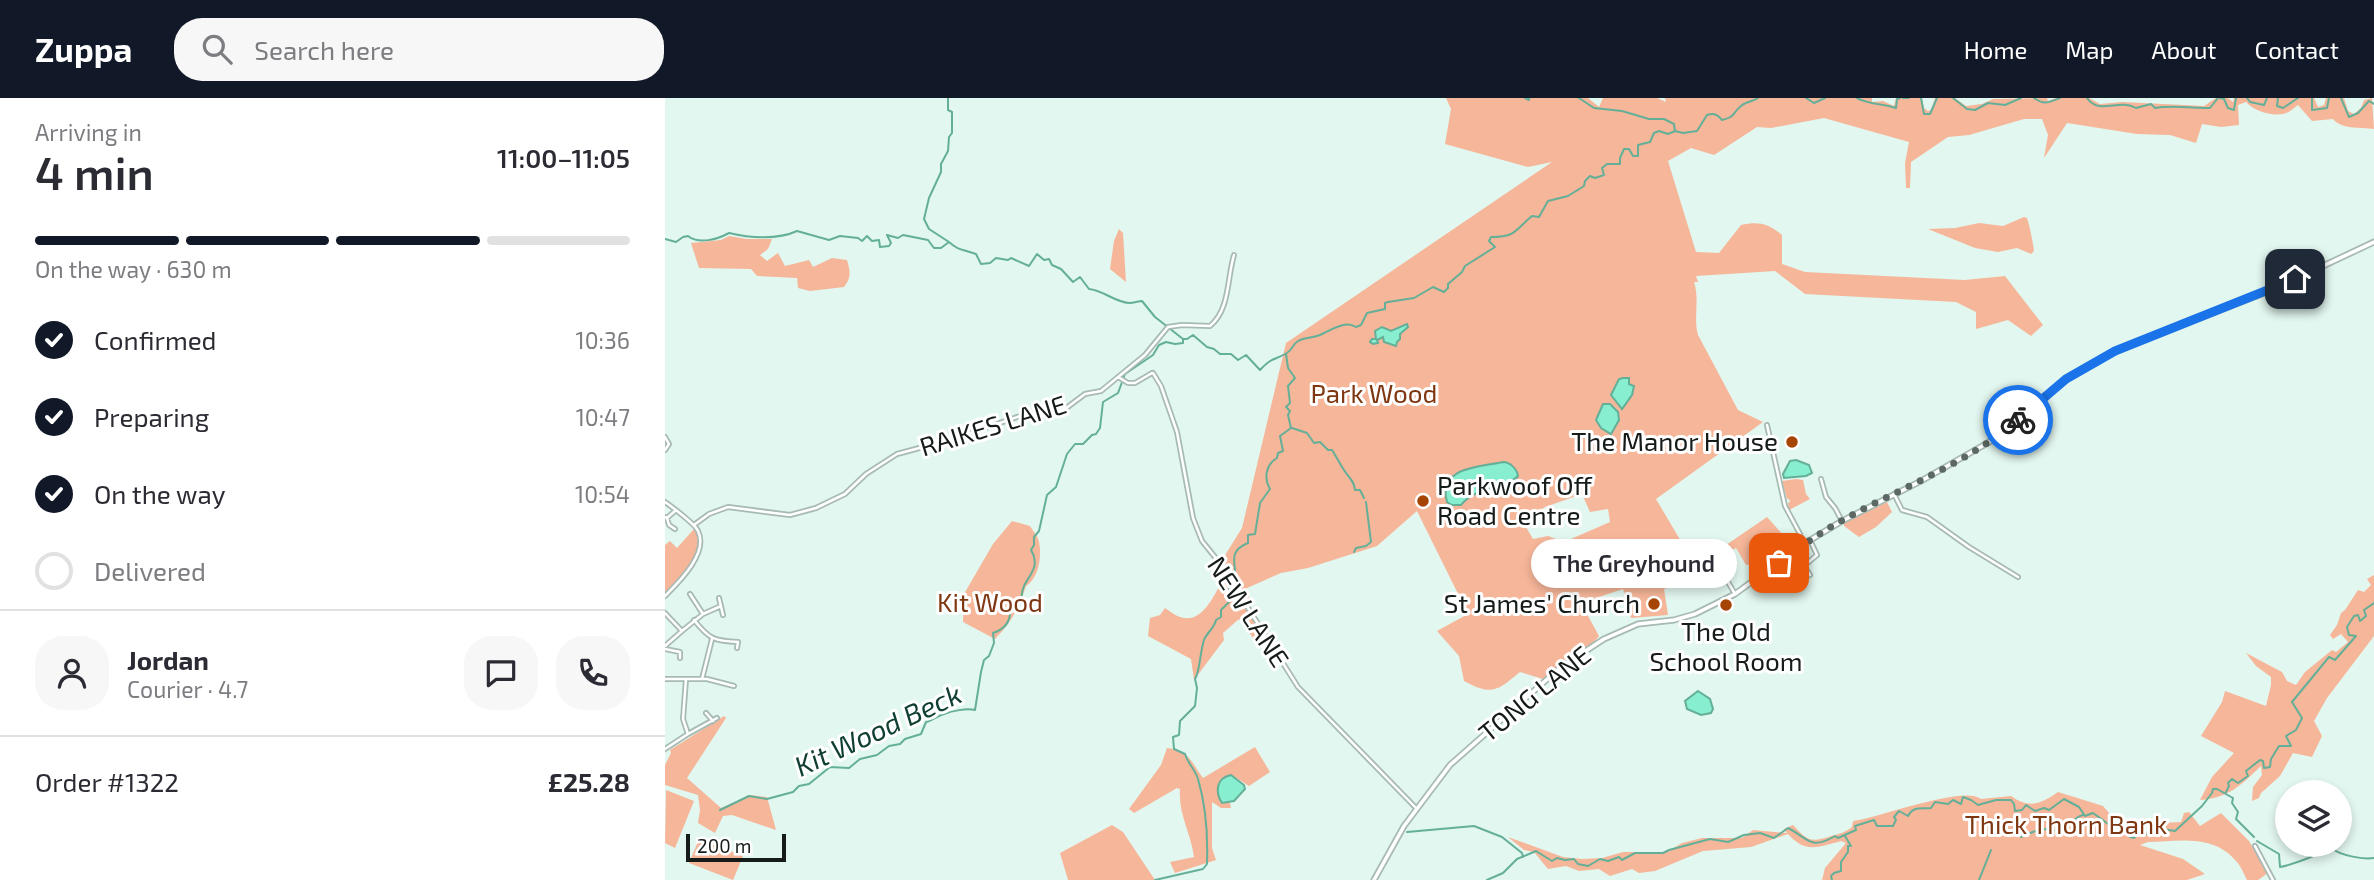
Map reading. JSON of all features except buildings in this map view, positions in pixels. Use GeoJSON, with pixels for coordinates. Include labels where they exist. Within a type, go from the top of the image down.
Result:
{"type":"FeatureCollection","features":[{"type":"Feature","properties":{"kind":"street","name":"TONG LANE"},"geometry":{"type":"LineString","coordinates":[[1374,880],[1417,809],[1458,757],[1561,667],[1604,639],[1638,624],[1688,616],[1735,594],[1810,540],[1991,441],[2066,379],[2115,351],[2272,290],[2374,242]]}},
{"type":"Feature","properties":{"kind":"street","name":"RAIKES LANE"},"geometry":{"type":"LineString","coordinates":[[694,525],[718,510],[732,506],[769,514],[803,513],[845,494],[866,474],[897,454],[953,439],[1026,414],[1065,409],[1085,394],[1101,391],[1145,355],[1167,328],[1182,324],[1210,326],[1217,320],[1222,313],[1234,255]]}},
{"type":"Feature","properties":{"kind":"street","name":"NEW LANE"},"geometry":{"type":"LineString","coordinates":[[1118,377],[1128,383],[1135,383],[1152,373],[1157,376],[1177,432],[1195,526],[1206,548],[1231,580],[1298,687],[1417,809]]}},
{"type":"Feature","properties":{"kind":"street"},"geometry":{"type":"LineString","coordinates":[[1767,425],[1785,506],[1800,534],[1802,545]]}},
{"type":"Feature","properties":{"kind":"street"},"geometry":{"type":"LineString","coordinates":[[665,437],[669,444],[665,450]]}},
{"type":"Feature","properties":{"kind":"street"},"geometry":{"type":"LineString","coordinates":[[1821,479],[1826,497],[1842,521]]}},
{"type":"Feature","properties":{"kind":"street"},"geometry":{"type":"LineString","coordinates":[[1894,494],[1902,510],[1927,517],[2018,577]]}},
{"type":"Feature","properties":{"kind":"street"},"geometry":{"type":"LineString","coordinates":[[665,502],[694,525],[699,532],[701,543],[692,566],[665,596]]}},
{"type":"Feature","properties":{"kind":"street"},"geometry":{"type":"LineString","coordinates":[[675,511],[666,518],[669,525],[675,529]]}},
{"type":"Feature","properties":{"kind":"street"},"geometry":{"type":"LineString","coordinates":[[1810,540],[1817,555],[1804,566],[1810,575]]}},
{"type":"Feature","properties":{"kind":"street"},"geometry":{"type":"LineString","coordinates":[[1714,558],[1735,594]]}},
{"type":"Feature","properties":{"kind":"street"},"geometry":{"type":"LineString","coordinates":[[1698,572],[1700,578],[1720,570]]}},
{"type":"Feature","properties":{"kind":"street"},"geometry":{"type":"LineString","coordinates":[[690,594],[690,600],[703,614]]}},
{"type":"Feature","properties":{"kind":"street"},"geometry":{"type":"LineString","coordinates":[[719,598],[723,615]]}},
{"type":"Feature","properties":{"kind":"street"},"geometry":{"type":"LineString","coordinates":[[665,648],[694,620],[721,606]]}},
{"type":"Feature","properties":{"kind":"street"},"geometry":{"type":"LineString","coordinates":[[665,613],[682,631]]}},
{"type":"Feature","properties":{"kind":"street"},"geometry":{"type":"LineString","coordinates":[[694,620],[712,639],[738,640],[737,648]]}},
{"type":"Feature","properties":{"kind":"street"},"geometry":{"type":"LineString","coordinates":[[702,679],[712,639]]}},
{"type":"Feature","properties":{"kind":"street"},"geometry":{"type":"LineString","coordinates":[[665,648],[680,651],[680,658]]}},
{"type":"Feature","properties":{"kind":"street"},"geometry":{"type":"LineString","coordinates":[[665,679],[702,679],[725,688],[734,686]]}},
{"type":"Feature","properties":{"kind":"street"},"geometry":{"type":"LineString","coordinates":[[686,679],[687,694],[683,719],[688,734]]}},
{"type":"Feature","properties":{"kind":"street"},"geometry":{"type":"LineString","coordinates":[[706,713],[713,721]]}},
{"type":"Feature","properties":{"kind":"street"},"geometry":{"type":"LineString","coordinates":[[666,751],[688,734],[717,718]]}},
{"type":"Feature","properties":{"kind":"street"},"geometry":{"type":"LineString","coordinates":[[2255,846],[2273,880]]}},
{"type":"Feature","properties":{"kind":"green space","name":"Park Wood"},"geometry":{"type":"Polygon","coordinates":[[[1446,98],[1588,98],[1599,107],[1603,98],[1657,98],[1666,102],[1665,98],[1872,98],[1872,102],[1883,101],[1894,106],[1896,98],[1922,98],[1924,108],[1928,111],[1931,110],[1935,98],[1955,98],[1966,106],[1993,99],[2047,98],[2048,101],[2056,98],[2089,98],[2100,104],[2122,102],[2204,106],[2216,98],[2228,98],[2233,102],[2234,98],[2314,98],[2318,107],[2324,105],[2326,98],[2344,98],[2348,111],[2354,114],[2361,108],[2364,100],[2372,98],[2374,129],[2347,126],[2333,119],[2312,121],[2298,105],[2285,113],[2273,114],[2258,110],[2246,102],[2238,105],[2239,125],[2221,127],[2202,124],[2196,143],[2170,135],[2137,134],[2067,123],[2044,158],[2048,135],[2042,119],[2024,119],[1969,135],[1948,137],[1911,162],[1910,188],[1906,188],[1905,163],[1909,142],[1824,118],[1771,128],[1757,127],[1714,155],[1691,148],[1668,161],[1696,252],[1719,253],[1741,225],[1763,224],[1782,235],[1782,264],[1805,272],[1965,280],[2005,276],[2043,325],[2031,336],[2008,320],[1976,329],[1976,312],[1956,302],[1805,294],[1775,271],[1696,276],[1698,282],[1694,282],[1698,335],[1738,410],[1763,422],[1656,499],[1692,560],[1675,567],[1670,587],[1664,589],[1668,615],[1631,618],[1623,589],[1581,603],[1599,636],[1595,641],[1543,679],[1520,672],[1500,687],[1481,689],[1464,681],[1459,656],[1437,631],[1468,614],[1417,511],[1377,546],[1308,568],[1281,573],[1247,588],[1252,611],[1249,613],[1273,652],[1254,639],[1239,619],[1223,633],[1224,640],[1194,680],[1191,659],[1148,636],[1150,618],[1160,615],[1165,608],[1180,617],[1193,617],[1204,610],[1219,587],[1214,561],[1222,560],[1242,528],[1286,343],[1552,162],[1528,167],[1445,144],[1451,109],[1446,98]],[[1582,494],[1545,507],[1523,522],[1533,539],[1548,536],[1564,542],[1610,522],[1608,509],[1590,512],[1582,494]]]}},
{"type":"Feature","properties":{"kind":"green space"},"geometry":{"type":"Polygon","coordinates":[[[2027,218],[2032,239],[2034,251],[2031,254],[2017,248],[1998,252],[1975,248],[1928,229],[1955,228],[1979,223],[2003,226],[2027,218]]]}},
{"type":"Feature","properties":{"kind":"green space"},"geometry":{"type":"Polygon","coordinates":[[[1119,229],[1123,233],[1126,282],[1110,269],[1114,241],[1119,229]]]}},
{"type":"Feature","properties":{"kind":"green space"},"geometry":{"type":"Polygon","coordinates":[[[729,236],[772,239],[768,249],[760,255],[767,261],[778,253],[785,266],[809,260],[813,267],[832,258],[847,260],[848,280],[844,287],[810,291],[798,288],[797,278],[757,276],[751,269],[699,268],[691,243],[721,240],[729,236]]]}},
{"type":"Feature","properties":{"kind":"green space"},"geometry":{"type":"Polygon","coordinates":[[[1803,480],[1810,499],[1789,510],[1790,502],[1782,481],[1803,480]]]}},
{"type":"Feature","properties":{"kind":"green space"},"geometry":{"type":"Polygon","coordinates":[[[1887,502],[1892,512],[1876,527],[1859,537],[1844,526],[1844,523],[1887,502]]]}},
{"type":"Feature","properties":{"kind":"green space"},"geometry":{"type":"Polygon","coordinates":[[[1767,517],[1795,548],[1778,561],[1772,554],[1760,564],[1746,565],[1736,548],[1730,551],[1726,545],[1767,517]]]}},
{"type":"Feature","properties":{"kind":"green space","name":"Kit Wood"},"geometry":{"type":"Polygon","coordinates":[[[1012,521],[1030,526],[1038,540],[1040,560],[1037,572],[1026,586],[1014,615],[995,639],[963,622],[964,594],[993,544],[1012,521]]]}},
{"type":"Feature","properties":{"kind":"green space"},"geometry":{"type":"Polygon","coordinates":[[[694,529],[698,538],[695,555],[665,594],[665,545],[670,541],[677,548],[694,529]]]}},
{"type":"Feature","properties":{"kind":"green space"},"geometry":{"type":"Polygon","coordinates":[[[2374,575],[2374,636],[2327,698],[2314,721],[2322,736],[2312,757],[2293,753],[2280,776],[2259,798],[2252,801],[2253,787],[2262,775],[2261,766],[2241,785],[2227,793],[2200,800],[2212,777],[2234,753],[2201,736],[2222,702],[2225,691],[2266,706],[2271,677],[2256,666],[2246,653],[2282,672],[2287,681],[2296,685],[2305,672],[2332,650],[2336,652],[2348,642],[2341,634],[2333,639],[2330,635],[2341,613],[2358,590],[2364,592],[2371,585],[2367,579],[2374,575]]]}},
{"type":"Feature","properties":{"kind":"green space"},"geometry":{"type":"Polygon","coordinates":[[[724,716],[726,718],[687,778],[721,808],[750,795],[767,797],[776,830],[732,815],[723,816],[715,833],[698,823],[698,795],[665,785],[665,765],[670,750],[724,716]]]}},
{"type":"Feature","properties":{"kind":"green space"},"geometry":{"type":"Polygon","coordinates":[[[1255,747],[1270,772],[1249,786],[1235,777],[1218,786],[1218,796],[1230,803],[1231,808],[1221,808],[1212,802],[1212,848],[1216,860],[1175,873],[1170,862],[1194,857],[1181,807],[1180,789],[1177,788],[1134,813],[1129,809],[1161,765],[1167,748],[1185,754],[1203,778],[1255,747]]]}},
{"type":"Feature","properties":{"kind":"green space"},"geometry":{"type":"Polygon","coordinates":[[[666,790],[694,801],[675,848],[665,843],[666,790]]]}},
{"type":"Feature","properties":{"kind":"green space","name":"Thick Thorn Bank"},"geometry":{"type":"Polygon","coordinates":[[[2058,792],[2103,806],[2116,821],[2137,832],[2152,832],[2162,823],[2181,822],[2184,813],[2189,812],[2200,826],[2221,813],[2249,841],[2268,873],[2258,880],[2247,880],[2239,865],[2227,852],[2206,843],[2183,840],[2140,845],[2183,859],[2205,874],[2187,880],[1822,880],[1825,868],[1846,843],[1841,841],[1807,847],[1788,834],[1751,847],[1703,851],[1655,871],[1639,873],[1632,869],[1610,876],[1599,869],[1579,871],[1566,866],[1548,869],[1534,852],[1524,850],[1508,837],[1563,857],[1602,858],[1623,852],[1667,852],[1682,843],[1702,838],[1742,838],[1753,830],[1787,833],[1784,829],[1793,825],[1806,837],[1814,840],[1840,834],[1852,827],[1853,821],[1939,799],[1957,796],[1981,799],[2011,796],[2029,804],[2046,800],[2058,792]]]}},
{"type":"Feature","properties":{"kind":"green space"},"geometry":{"type":"Polygon","coordinates":[[[1112,825],[1123,832],[1155,880],[1068,880],[1060,853],[1112,825]]]}},
{"type":"Feature","properties":{"kind":"green space"},"geometry":{"type":"Polygon","coordinates":[[[699,839],[743,856],[733,880],[689,863],[699,839]]]}},
{"type":"Feature","properties":{"kind":"shaded area"},"geometry":{"type":"Polygon","coordinates":[[[1407,324],[1408,327],[1400,334],[1396,346],[1384,342],[1383,337],[1377,340],[1378,343],[1370,342],[1376,339],[1375,331],[1382,327],[1391,331],[1407,324]]]}},
{"type":"Feature","properties":{"kind":"shaded area"},"geometry":{"type":"Polygon","coordinates":[[[1629,378],[1629,384],[1634,386],[1632,395],[1622,409],[1611,395],[1619,379],[1629,378]]]}},
{"type":"Feature","properties":{"kind":"shaded area"},"geometry":{"type":"Polygon","coordinates":[[[1603,404],[1610,404],[1618,412],[1619,420],[1611,434],[1601,428],[1596,420],[1603,404]]]}},
{"type":"Feature","properties":{"kind":"shaded area"},"geometry":{"type":"Polygon","coordinates":[[[1796,460],[1809,465],[1812,473],[1784,478],[1783,474],[1790,461],[1796,460]]]}},
{"type":"Feature","properties":{"kind":"shaded area"},"geometry":{"type":"Polygon","coordinates":[[[1503,462],[1513,466],[1518,476],[1514,480],[1483,490],[1461,505],[1447,502],[1446,490],[1455,475],[1473,467],[1503,462]]]}},
{"type":"Feature","properties":{"kind":"shaded area"},"geometry":{"type":"Polygon","coordinates":[[[1698,691],[1710,699],[1713,709],[1711,713],[1701,715],[1687,709],[1685,701],[1698,691]]]}},
{"type":"Feature","properties":{"kind":"shaded area"},"geometry":{"type":"Polygon","coordinates":[[[1231,775],[1244,785],[1245,789],[1234,801],[1222,803],[1218,786],[1222,779],[1231,775]]]}},
{"type":"Feature","properties":{"kind":"waterway"},"geometry":{"type":"LineString","coordinates":[[948,98],[948,110],[952,112],[952,133],[924,219],[929,229],[949,242]]}},
{"type":"Feature","properties":{"kind":"waterway"},"geometry":{"type":"LineString","coordinates":[[1525,98],[1529,98]]}},
{"type":"Feature","properties":{"kind":"waterway"},"geometry":{"type":"LineString","coordinates":[[1579,98],[1594,108],[1622,111],[1649,119],[1664,119],[1674,124],[1675,131],[1683,133],[1697,131],[1707,115],[1714,114],[1722,120],[1726,119],[1738,108],[1758,98]]}},
{"type":"Feature","properties":{"kind":"waterway"},"geometry":{"type":"LineString","coordinates":[[1806,98],[1814,103],[1825,98]]}},
{"type":"Feature","properties":{"kind":"waterway"},"geometry":{"type":"LineString","coordinates":[[1857,98],[1896,108],[1897,99],[1900,98]]}},
{"type":"Feature","properties":{"kind":"waterway"},"geometry":{"type":"LineString","coordinates":[[1903,98],[1909,98]]}},
{"type":"Feature","properties":{"kind":"waterway"},"geometry":{"type":"LineString","coordinates":[[1921,98],[1924,114],[1930,114],[1937,98]]}},
{"type":"Feature","properties":{"kind":"waterway"},"geometry":{"type":"LineString","coordinates":[[1953,98],[1967,109],[1975,110],[1988,103],[2005,105],[2021,98]]}},
{"type":"Feature","properties":{"kind":"waterway"},"geometry":{"type":"LineString","coordinates":[[2034,98],[2041,102],[2060,98]]}},
{"type":"Feature","properties":{"kind":"waterway"},"geometry":{"type":"LineString","coordinates":[[2087,98],[2098,106],[2130,105],[2136,108],[2151,104],[2155,108],[2210,108],[2218,98]]}},
{"type":"Feature","properties":{"kind":"waterway"},"geometry":{"type":"LineString","coordinates":[[2220,98],[2224,99],[2228,108],[2234,110],[2236,98]]}},
{"type":"Feature","properties":{"kind":"waterway"},"geometry":{"type":"LineString","coordinates":[[2247,98],[2250,102],[2264,105],[2267,98]]}},
{"type":"Feature","properties":{"kind":"waterway"},"geometry":{"type":"LineString","coordinates":[[2278,98],[2277,106],[2283,108],[2298,98]]}},
{"type":"Feature","properties":{"kind":"waterway"},"geometry":{"type":"LineString","coordinates":[[2312,98],[2312,110],[2327,108],[2329,98]]}},
{"type":"Feature","properties":{"kind":"waterway"},"geometry":{"type":"LineString","coordinates":[[2341,98],[2349,117],[2358,113],[2369,101],[2374,104]]}},
{"type":"Feature","properties":{"kind":"waterway"},"geometry":{"type":"LineString","coordinates":[[665,239],[676,242],[688,236],[692,239],[708,240],[729,233],[772,237],[797,231],[829,240],[840,236],[862,241],[867,236],[872,241],[879,240],[880,247],[889,246],[891,243],[887,235],[898,238],[903,235],[928,240],[934,248],[941,248],[949,242],[976,254],[981,264],[990,263],[996,258],[1011,258],[1029,266],[1037,254],[1044,260],[1049,259],[1052,265],[1061,269],[1073,282],[1080,277],[1089,289],[1120,301],[1142,301],[1155,317],[1183,339],[1193,335],[1207,347],[1220,354],[1231,354],[1238,360],[1246,355],[1260,370],[1270,361],[1289,352],[1296,342],[1343,325],[1361,325],[1367,313],[1385,309],[1385,303],[1414,298],[1433,287],[1444,292],[1465,266],[1495,247],[1489,241],[1491,237],[1510,234],[1532,216],[1539,217],[1548,201],[1568,196],[1584,186],[1590,176],[1595,178],[1604,175],[1602,168],[1607,164],[1620,164],[1624,149],[1629,149],[1633,156],[1638,156],[1638,145],[1650,142],[1654,133],[1659,131],[1668,134],[1675,131]]}},
{"type":"Feature","properties":{"kind":"waterway","name":"Kit Wood Beck"},"geometry":{"type":"LineString","coordinates":[[720,810],[749,796],[767,799],[793,792],[799,786],[809,784],[830,767],[849,768],[860,759],[877,755],[889,746],[921,734],[926,722],[939,716],[959,710],[975,710],[984,660],[989,656],[994,643],[993,633],[1004,627],[1010,609],[1022,600],[1024,586],[1035,564],[1031,550],[1034,537],[1039,531],[1047,495],[1056,487],[1067,454],[1075,444],[1083,444],[1096,434],[1100,428],[1103,402],[1118,393],[1125,374],[1153,355],[1159,345],[1166,342],[1183,343],[1183,340]]}},
{"type":"Feature","properties":{"kind":"waterway"},"geometry":{"type":"LineString","coordinates":[[1155,880],[1203,869],[1207,864],[1206,821],[1198,779],[1185,754],[1174,749],[1173,737],[1179,735],[1180,721],[1195,706],[1195,679],[1204,640],[1216,620],[1221,617],[1221,610],[1231,600],[1229,588],[1235,572],[1235,554],[1248,543],[1248,535],[1255,534],[1260,503],[1270,489],[1266,477],[1268,468],[1278,453],[1283,451],[1280,436],[1291,428],[1288,415],[1290,411],[1286,407],[1290,403],[1288,386],[1295,378],[1288,368],[1286,354]]}},
{"type":"Feature","properties":{"kind":"waterway"},"geometry":{"type":"LineString","coordinates":[[1292,428],[1307,433],[1314,443],[1320,442],[1328,450],[1332,450],[1355,490],[1360,490],[1364,498]]}},
{"type":"Feature","properties":{"kind":"waterway"},"geometry":{"type":"LineString","coordinates":[[1354,552],[1356,548],[1371,542],[1366,502]]}},
{"type":"Feature","properties":{"kind":"waterway"},"geometry":{"type":"LineString","coordinates":[[2226,792],[2232,779],[2238,783],[2248,776],[2246,771],[2260,760],[2263,761],[2264,768],[2270,767],[2271,759],[2279,746],[2291,746],[2286,736],[2296,730],[2302,718],[2292,702],[2329,657],[2335,660],[2356,636],[2349,635],[2347,627],[2354,616],[2358,615],[2360,621],[2366,616],[2364,610],[2374,603]]}},
{"type":"Feature","properties":{"kind":"waterway"},"geometry":{"type":"LineString","coordinates":[[1487,880],[1503,873],[1517,859],[1536,851],[1552,861],[1557,858],[1574,859],[1578,864],[1588,866],[1600,859],[1608,861],[1619,857],[1622,860],[1635,853],[1663,853],[1710,839],[1728,842],[1744,835],[1760,833],[1774,838],[1788,828],[1814,843],[1835,836],[1838,838],[1856,830],[1855,826],[1874,820],[1877,826],[1893,826],[1896,820],[1894,817],[1899,811],[1908,816],[1915,809],[1931,808],[1935,802],[1948,804],[1953,800],[1961,804],[1963,797],[1978,805],[1996,800],[2011,800],[2015,811],[2022,810],[2026,805],[2035,811],[2044,808],[2049,810],[2064,799],[2079,807],[2085,816],[2093,813],[2111,826],[2120,827],[2123,833],[2128,830],[2130,837],[2134,838],[2138,834],[2155,835],[2163,829],[2175,831],[2202,806],[2213,789],[2217,789],[2233,798],[2232,803],[2238,812],[2236,819],[2254,837]]}},
{"type":"Feature","properties":{"kind":"waterway"},"geometry":{"type":"LineString","coordinates":[[2021,837],[2042,830],[2063,829],[2083,815]]}},
{"type":"Feature","properties":{"kind":"waterway"},"geometry":{"type":"LineString","coordinates":[[1407,832],[1474,826],[1502,837],[1522,853],[1523,857]]}},
{"type":"Feature","properties":{"kind":"waterway"},"geometry":{"type":"LineString","coordinates":[[1832,880],[1831,876],[1841,871],[1841,862],[1848,852],[1848,846],[1851,846],[1845,836]]}},
{"type":"Feature","properties":{"kind":"waterway"},"geometry":{"type":"LineString","coordinates":[[2257,841],[2279,854],[2280,867],[2331,848],[2351,856],[2374,858]]}},
{"type":"Feature","properties":{"kind":"waterway"},"geometry":{"type":"LineString","coordinates":[[1979,880],[1991,850]]}},
{"type":"Feature","properties":{"kind":"way so far"},"geometry":{"type":"LineString","coordinates":[[1779,563],[1839,522],[1921,481],[1991,441],[2018,420]]}},
{"type":"Feature","properties":{"kind":"place","name":"The Manor House"},"geometry":{"type":"Point","coordinates":[1792,442]}},
{"type":"Feature","properties":{"kind":"place","name":"Parkwoof Off Road Centre"},"geometry":{"type":"Point","coordinates":[1423,501]}},
{"type":"Feature","properties":{"kind":"place","name":"The Greyhound"},"geometry":{"type":"Point","coordinates":[1779,563]}},
{"type":"Feature","properties":{"kind":"place","name":"St James' Church"},"geometry":{"type":"Point","coordinates":[1654,604]}},
{"type":"Feature","properties":{"kind":"place","name":"The Old School Room"},"geometry":{"type":"Point","coordinates":[1726,605]}},
{"type":"Feature","properties":{"kind":"route"},"geometry":{"type":"LineString","coordinates":[[2018,420],[2066,379],[2115,351],[2295,279]]}}]}
